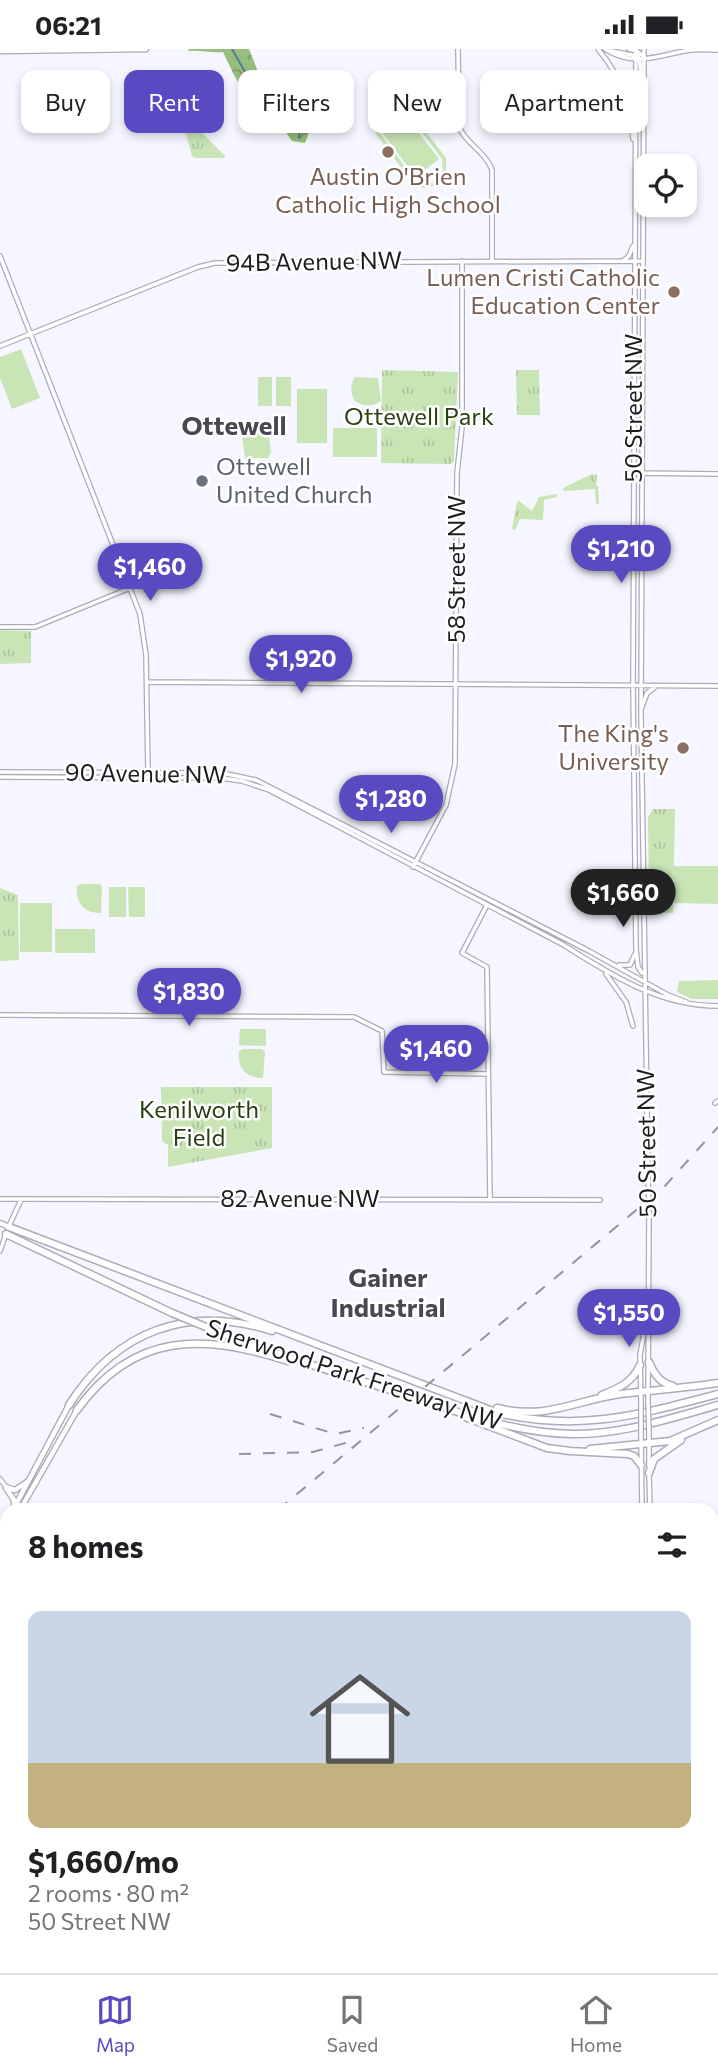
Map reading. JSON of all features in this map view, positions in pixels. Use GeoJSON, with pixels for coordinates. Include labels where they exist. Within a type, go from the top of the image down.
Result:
{"type":"FeatureCollection","features":[{"type":"Feature","properties":{"kind":"highway","name":"Sherwood Park Freeway NW"},"geometry":{"type":"LineString","coordinates":[[9,1227],[447,1395],[520,1418],[569,1423],[628,1417],[718,1394]]}},
{"type":"Feature","properties":{"kind":"highway","name":"Sherwood Park Freeway NW"},"geometry":{"type":"LineString","coordinates":[[3,1233],[172,1313],[223,1334],[502,1425],[535,1431],[593,1434],[718,1405]]}},
{"type":"Feature","properties":{"kind":"highway"},"geometry":{"type":"LineString","coordinates":[[69,1405],[88,1377],[116,1352],[140,1336],[179,1323],[201,1320],[234,1322],[301,1340]]}},
{"type":"Feature","properties":{"kind":"highway"},"geometry":{"type":"LineString","coordinates":[[77,1410],[104,1378],[121,1366],[153,1350],[189,1343],[240,1348],[366,1386],[372,1384]]}},
{"type":"Feature","properties":{"kind":"highway"},"geometry":{"type":"LineString","coordinates":[[649,1362],[654,1374],[664,1384],[682,1388]]}},
{"type":"Feature","properties":{"kind":"highway"},"geometry":{"type":"LineString","coordinates":[[593,1400],[621,1387],[632,1378],[640,1365]]}},
{"type":"Feature","properties":{"kind":"highway"},"geometry":{"type":"LineString","coordinates":[[447,1395],[522,1413],[547,1412],[593,1400],[718,1383]]}},
{"type":"Feature","properties":{"kind":"highway"},"geometry":{"type":"LineString","coordinates":[[428,1402],[547,1448],[628,1454],[634,1456],[641,1465]]}},
{"type":"Feature","properties":{"kind":"highway"},"geometry":{"type":"LineString","coordinates":[[570,1451],[670,1441],[718,1420]]}},
{"type":"Feature","properties":{"kind":"highway"},"geometry":{"type":"LineString","coordinates":[[649,1473],[659,1454],[691,1433]]}},
{"type":"Feature","properties":{"kind":"main road"},"geometry":{"type":"LineString","coordinates":[[124,51],[137,49]]}},
{"type":"Feature","properties":{"kind":"main road"},"geometry":{"type":"LineString","coordinates":[[0,51],[146,49]]}},
{"type":"Feature","properties":{"kind":"main road"},"geometry":{"type":"LineString","coordinates":[[0,1223],[9,1227]]}},
{"type":"Feature","properties":{"kind":"main road"},"geometry":{"type":"LineString","coordinates":[[18,1503],[69,1405]]}},
{"type":"Feature","properties":{"kind":"main road"},"geometry":{"type":"LineString","coordinates":[[24,1503],[77,1410]]}},
{"type":"Feature","properties":{"kind":"main road"},"geometry":{"type":"LineString","coordinates":[[6,1487],[15,1490],[29,1481]]}},
{"type":"Feature","properties":{"kind":"main road"},"geometry":{"type":"LineString","coordinates":[[6,1487],[14,1503]]}},
{"type":"Feature","properties":{"kind":"street"},"geometry":{"type":"LineString","coordinates":[[458,49],[459,127],[461,133],[485,157],[492,170],[492,261]]}},
{"type":"Feature","properties":{"kind":"street"},"geometry":{"type":"LineString","coordinates":[[598,49],[610,64],[625,92],[630,110],[634,154]]}},
{"type":"Feature","properties":{"kind":"street"},"geometry":{"type":"LineString","coordinates":[[606,49],[624,59],[640,54]]}},
{"type":"Feature","properties":{"kind":"street"},"geometry":{"type":"LineString","coordinates":[[629,49],[640,54],[666,56],[692,50],[718,50]]}},
{"type":"Feature","properties":{"kind":"street","name":"50 Street NW"},"geometry":{"type":"LineString","coordinates":[[635,154],[640,54]]}},
{"type":"Feature","properties":{"kind":"street","name":"50 Street NW"},"geometry":{"type":"LineString","coordinates":[[640,54],[643,106],[643,975],[649,1214],[649,1362],[640,1403],[641,1435],[649,1473],[650,1503]]}},
{"type":"Feature","properties":{"kind":"street","name":"50 Street NW"},"geometry":{"type":"LineString","coordinates":[[635,217],[633,687],[636,950],[638,967],[643,975]]}},
{"type":"Feature","properties":{"kind":"street"},"geometry":{"type":"LineString","coordinates":[[622,261],[629,256],[635,241]]}},
{"type":"Feature","properties":{"kind":"street"},"geometry":{"type":"LineString","coordinates":[[0,256],[140,614],[145,637],[148,775]]}},
{"type":"Feature","properties":{"kind":"street","name":"58 Street NW"},"geometry":{"type":"LineString","coordinates":[[414,867],[443,811],[455,764],[457,473],[462,427],[461,261]]}},
{"type":"Feature","properties":{"kind":"street","name":"94B Avenue NW"},"geometry":{"type":"LineString","coordinates":[[0,345],[198,267],[215,263],[643,261]]}},
{"type":"Feature","properties":{"kind":"street"},"geometry":{"type":"LineString","coordinates":[[634,473],[718,474]]}},
{"type":"Feature","properties":{"kind":"street"},"geometry":{"type":"LineString","coordinates":[[0,627],[35,627],[131,588]]}},
{"type":"Feature","properties":{"kind":"street"},"geometry":{"type":"LineString","coordinates":[[147,682],[718,686]]}},
{"type":"Feature","properties":{"kind":"street"},"geometry":{"type":"LineString","coordinates":[[641,713],[647,693],[659,687]]}},
{"type":"Feature","properties":{"kind":"street","name":"90 Avenue NW"},"geometry":{"type":"LineString","coordinates":[[0,772],[221,778],[255,785],[414,867],[617,965],[668,995],[698,1006]]}},
{"type":"Feature","properties":{"kind":"street","name":"90 Avenue NW"},"geometry":{"type":"LineString","coordinates":[[0,778],[222,773],[256,780],[416,861],[562,944],[602,970],[680,1003],[718,1006]]}},
{"type":"Feature","properties":{"kind":"street"},"geometry":{"type":"LineString","coordinates":[[489,902],[462,953],[487,967],[490,1200]]}},
{"type":"Feature","properties":{"kind":"street"},"geometry":{"type":"LineString","coordinates":[[617,965],[630,965],[636,950]]}},
{"type":"Feature","properties":{"kind":"street"},"geometry":{"type":"LineString","coordinates":[[602,970],[624,998],[633,1026]]}},
{"type":"Feature","properties":{"kind":"street"},"geometry":{"type":"LineString","coordinates":[[0,1015],[354,1017],[382,1031],[384,1072],[488,1073]]}},
{"type":"Feature","properties":{"kind":"street","name":"82 Avenue NW"},"geometry":{"type":"LineString","coordinates":[[0,1199],[600,1201]]}},
{"type":"Feature","properties":{"kind":"street"},"geometry":{"type":"LineString","coordinates":[[0,1251],[3,1233],[9,1227],[21,1200]]}},
{"type":"Feature","properties":{"kind":"street","name":"50 Street NW"},"geometry":{"type":"LineString","coordinates":[[641,1503],[641,1465],[649,1433],[648,1402],[640,1365],[643,1328],[648,1312]]}},
{"type":"Feature","properties":{"kind":"street"},"geometry":{"type":"LineString","coordinates":[[0,1479],[6,1487]]}},
{"type":"Feature","properties":{"kind":"green space"},"geometry":{"type":"Polygon","coordinates":[[[249,49],[257,70],[238,70],[238,82],[223,52],[188,51],[249,49]]]}},
{"type":"Feature","properties":{"kind":"green space"},"geometry":{"type":"Polygon","coordinates":[[[186,133],[202,133],[225,158],[196,158],[192,156],[186,133]]]}},
{"type":"Feature","properties":{"kind":"green space"},"geometry":{"type":"Polygon","coordinates":[[[308,133],[305,143],[292,141],[287,134],[308,133]]]}},
{"type":"Feature","properties":{"kind":"green space"},"geometry":{"type":"Polygon","coordinates":[[[380,133],[415,180],[422,184],[435,183],[443,173],[442,159],[422,133],[427,133],[446,158],[446,177],[439,185],[423,188],[412,182],[376,134],[380,133]]]}},
{"type":"Feature","properties":{"kind":"green space"},"geometry":{"type":"Polygon","coordinates":[[[419,133],[439,159],[416,177],[383,134],[419,133]]]}},
{"type":"Feature","properties":{"kind":"green space"},"geometry":{"type":"Polygon","coordinates":[[[21,349],[40,398],[12,409],[0,378],[0,357],[21,349]]]}},
{"type":"Feature","properties":{"kind":"green space","name":"Ottewell Park"},"geometry":{"type":"Polygon","coordinates":[[[382,370],[458,372],[454,461],[451,464],[381,463],[382,370]]]}},
{"type":"Feature","properties":{"kind":"green space"},"geometry":{"type":"Polygon","coordinates":[[[516,370],[539,370],[540,415],[517,415],[516,370]]]}},
{"type":"Feature","properties":{"kind":"green space"},"geometry":{"type":"Polygon","coordinates":[[[258,377],[272,377],[272,406],[258,406],[258,377]]]}},
{"type":"Feature","properties":{"kind":"green space"},"geometry":{"type":"Polygon","coordinates":[[[276,377],[291,377],[291,406],[276,406],[276,377]]]}},
{"type":"Feature","properties":{"kind":"green space"},"geometry":{"type":"Polygon","coordinates":[[[355,377],[378,378],[381,401],[368,405],[355,401],[351,389],[355,377]]]}},
{"type":"Feature","properties":{"kind":"green space"},"geometry":{"type":"Polygon","coordinates":[[[297,389],[327,389],[327,443],[297,443],[297,389]]]}},
{"type":"Feature","properties":{"kind":"green space"},"geometry":{"type":"Polygon","coordinates":[[[333,428],[377,428],[377,457],[333,457],[333,428]]]}},
{"type":"Feature","properties":{"kind":"green space"},"geometry":{"type":"Polygon","coordinates":[[[258,430],[269,436],[271,452],[268,458],[245,458],[242,435],[247,431],[258,430]]]}},
{"type":"Feature","properties":{"kind":"green space"},"geometry":{"type":"Polygon","coordinates":[[[592,474],[597,475],[599,504],[596,504],[595,489],[564,491],[563,488],[592,474]]]}},
{"type":"Feature","properties":{"kind":"green space"},"geometry":{"type":"Polygon","coordinates":[[[557,494],[557,497],[544,500],[543,520],[520,519],[515,530],[512,529],[517,502],[532,511],[539,497],[557,494]]]}},
{"type":"Feature","properties":{"kind":"green space"},"geometry":{"type":"Polygon","coordinates":[[[0,630],[31,631],[31,663],[0,664],[0,630]]]}},
{"type":"Feature","properties":{"kind":"green space"},"geometry":{"type":"Polygon","coordinates":[[[653,809],[675,809],[673,913],[653,913],[649,908],[648,817],[653,809]]]}},
{"type":"Feature","properties":{"kind":"green space"},"geometry":{"type":"Polygon","coordinates":[[[674,866],[718,866],[718,904],[674,903],[674,866]]]}},
{"type":"Feature","properties":{"kind":"green space"},"geometry":{"type":"Polygon","coordinates":[[[77,886],[102,886],[101,913],[85,909],[79,902],[77,886]]]}},
{"type":"Feature","properties":{"kind":"green space"},"geometry":{"type":"Polygon","coordinates":[[[109,887],[126,887],[126,917],[109,917],[109,887]]]}},
{"type":"Feature","properties":{"kind":"green space"},"geometry":{"type":"Polygon","coordinates":[[[128,887],[145,887],[145,917],[129,917],[128,887]]]}},
{"type":"Feature","properties":{"kind":"green space"},"geometry":{"type":"Polygon","coordinates":[[[0,888],[18,895],[19,960],[0,961],[0,888]]]}},
{"type":"Feature","properties":{"kind":"green space"},"geometry":{"type":"Polygon","coordinates":[[[20,903],[52,903],[52,952],[20,952],[20,903]]]}},
{"type":"Feature","properties":{"kind":"green space"},"geometry":{"type":"Polygon","coordinates":[[[55,929],[95,929],[95,953],[55,953],[55,929]]]}},
{"type":"Feature","properties":{"kind":"green space"},"geometry":{"type":"Polygon","coordinates":[[[718,980],[718,999],[692,999],[677,992],[679,981],[718,980]]]}},
{"type":"Feature","properties":{"kind":"green space"},"geometry":{"type":"Polygon","coordinates":[[[240,1029],[266,1029],[266,1046],[239,1045],[240,1029]]]}},
{"type":"Feature","properties":{"kind":"green space"},"geometry":{"type":"Polygon","coordinates":[[[262,1049],[265,1052],[263,1078],[247,1074],[241,1067],[239,1051],[262,1049]]]}},
{"type":"Feature","properties":{"kind":"green space","name":"Kenilworth Field"},"geometry":{"type":"Polygon","coordinates":[[[161,1087],[272,1087],[272,1148],[168,1167],[168,1145],[162,1141],[161,1087]]]}},
{"type":"Feature","properties":{"kind":"waterway"},"geometry":{"type":"LineString","coordinates":[[232,49],[261,100],[290,110],[300,120],[299,138]]}},
{"type":"Feature","properties":{"kind":"railway"},"geometry":{"type":"LineString","coordinates":[[286,1503],[665,1186],[718,1127]]}},
{"type":"Feature","properties":{"kind":"railway"},"geometry":{"type":"LineString","coordinates":[[270,1414],[335,1434],[364,1428]]}},
{"type":"Feature","properties":{"kind":"railway"},"geometry":{"type":"LineString","coordinates":[[239,1454],[313,1452],[356,1440]]}},
{"type":"Feature","properties":{"kind":"place","name":"Austin O'Brien Catholic High School"},"geometry":{"type":"Point","coordinates":[388,152]}},
{"type":"Feature","properties":{"kind":"place","name":"Lumen Cristi Catholic Education Center"},"geometry":{"type":"Point","coordinates":[674,292]}},
{"type":"Feature","properties":{"kind":"place","name":"Ottewell United Church"},"geometry":{"type":"Point","coordinates":[202,481]}},
{"type":"Feature","properties":{"kind":"place","name":"The King's University"},"geometry":{"type":"Point","coordinates":[683,748]}},
{"type":"Feature","properties":{"kind":"district","name":"Ottewell"},"geometry":{"type":"Point","coordinates":[234,426]}},
{"type":"Feature","properties":{"kind":"district","name":"Gainer Industrial"},"geometry":{"type":"Point","coordinates":[388,1292]}}]}
